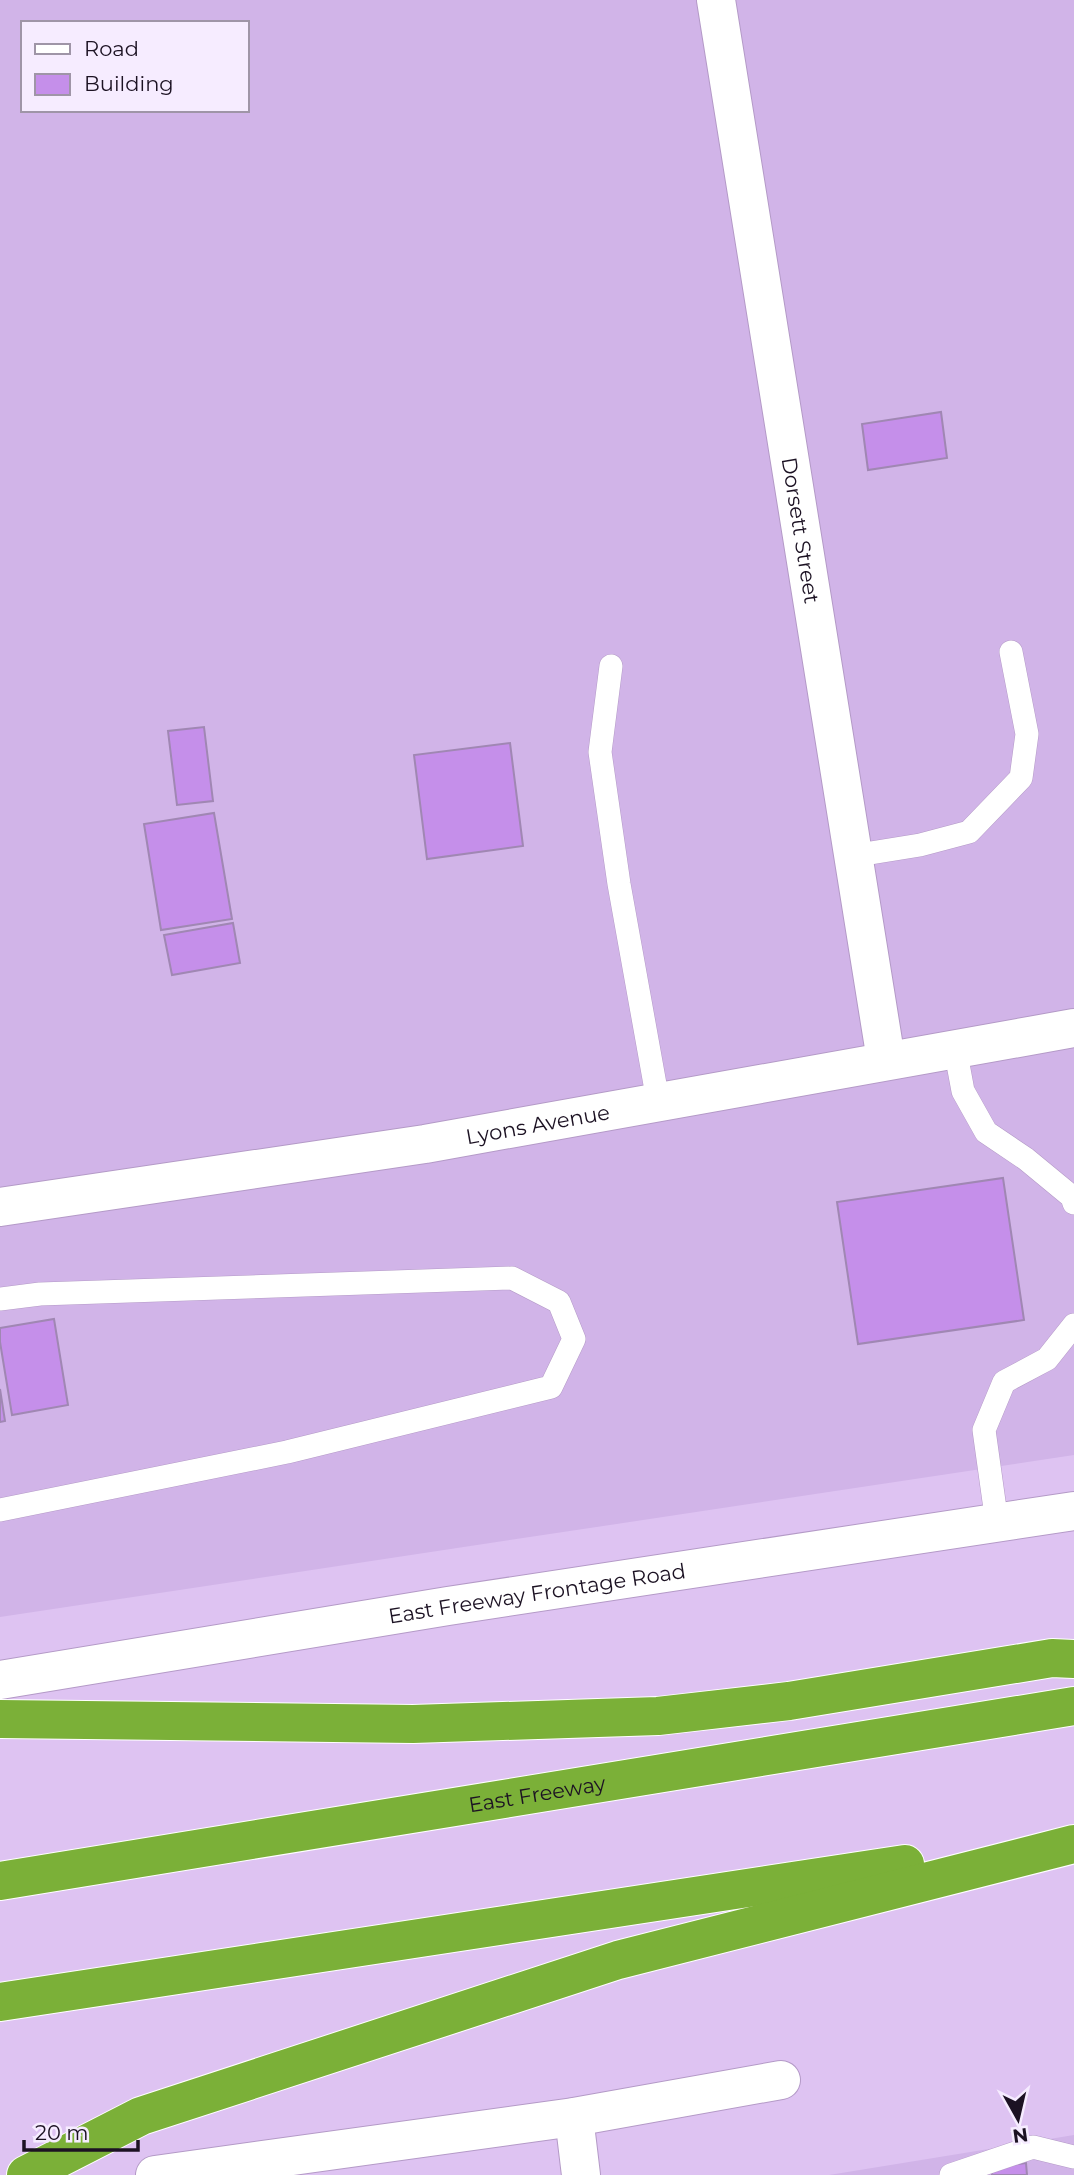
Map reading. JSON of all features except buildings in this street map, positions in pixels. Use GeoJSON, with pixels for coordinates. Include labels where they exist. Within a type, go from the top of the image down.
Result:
{"type":"FeatureCollection","features":[{"type":"Feature","properties":{"kind":"highway"},"geometry":{"type":"LineString","coordinates":[[0,1719],[413,1724],[658,1716],[789,1701],[1052,1658],[1074,1659]]}},
{"type":"Feature","properties":{"kind":"highway","name":"East Freeway"},"geometry":{"type":"LineString","coordinates":[[0,1881],[1074,1706]]}},
{"type":"Feature","properties":{"kind":"highway"},"geometry":{"type":"LineString","coordinates":[[0,2001],[1074,1841]]}},
{"type":"Feature","properties":{"kind":"highway"},"geometry":{"type":"LineString","coordinates":[[26,2175],[141,2116],[618,1960],[1074,1841]]}},
{"type":"Feature","properties":{"kind":"street","name":"Dorsett Street"},"geometry":{"type":"LineString","coordinates":[[716,0],[886,1060]]}},
{"type":"Feature","properties":{"kind":"street","name":"Lyons Avenue"},"geometry":{"type":"LineString","coordinates":[[0,1207],[413,1146],[1074,1028]]}},
{"type":"Feature","properties":{"kind":"street","name":"East Freeway Frontage Road"},"geometry":{"type":"LineString","coordinates":[[0,1680],[448,1606],[1074,1511]]}},
{"type":"Feature","properties":{"kind":"street"},"geometry":{"type":"LineString","coordinates":[[155,2175],[574,2117],[781,2080]]}},
{"type":"Feature","properties":{"kind":"street"},"geometry":{"type":"LineString","coordinates":[[574,2117],[581,2175]]}},
{"type":"Feature","properties":{"kind":"lane"},"geometry":{"type":"LineString","coordinates":[[852,856],[920,845],[969,832],[1021,778],[1027,734],[1011,652]]}},
{"type":"Feature","properties":{"kind":"lane"},"geometry":{"type":"LineString","coordinates":[[611,666],[600,752],[619,884],[658,1101]]}},
{"type":"Feature","properties":{"kind":"lane"},"geometry":{"type":"LineString","coordinates":[[955,1048],[963,1091],[986,1132],[1026,1159],[1072,1197],[1074,1203]]}},
{"type":"Feature","properties":{"kind":"lane"},"geometry":{"type":"LineString","coordinates":[[0,1299],[40,1294],[512,1278],[559,1301],[573,1339],[551,1387],[287,1452],[0,1510]]}},
{"type":"Feature","properties":{"kind":"lane"},"geometry":{"type":"LineString","coordinates":[[997,1523],[984,1430],[1004,1382],[1047,1359],[1074,1325]]}},
{"type":"Feature","properties":{"kind":"lane"},"geometry":{"type":"LineString","coordinates":[[951,2175],[1033,2147],[1074,2157]]}},
{"type":"Feature","properties":{"kind":"shaded area"},"geometry":{"type":"Polygon","coordinates":[[[0,0],[1074,0],[1074,1455],[0,1617],[0,0]]]}},
{"type":"Feature","properties":{"kind":"shaded area"},"geometry":{"type":"Polygon","coordinates":[[[1074,2135],[1074,2175],[829,2175],[1074,2135]]]}}]}
